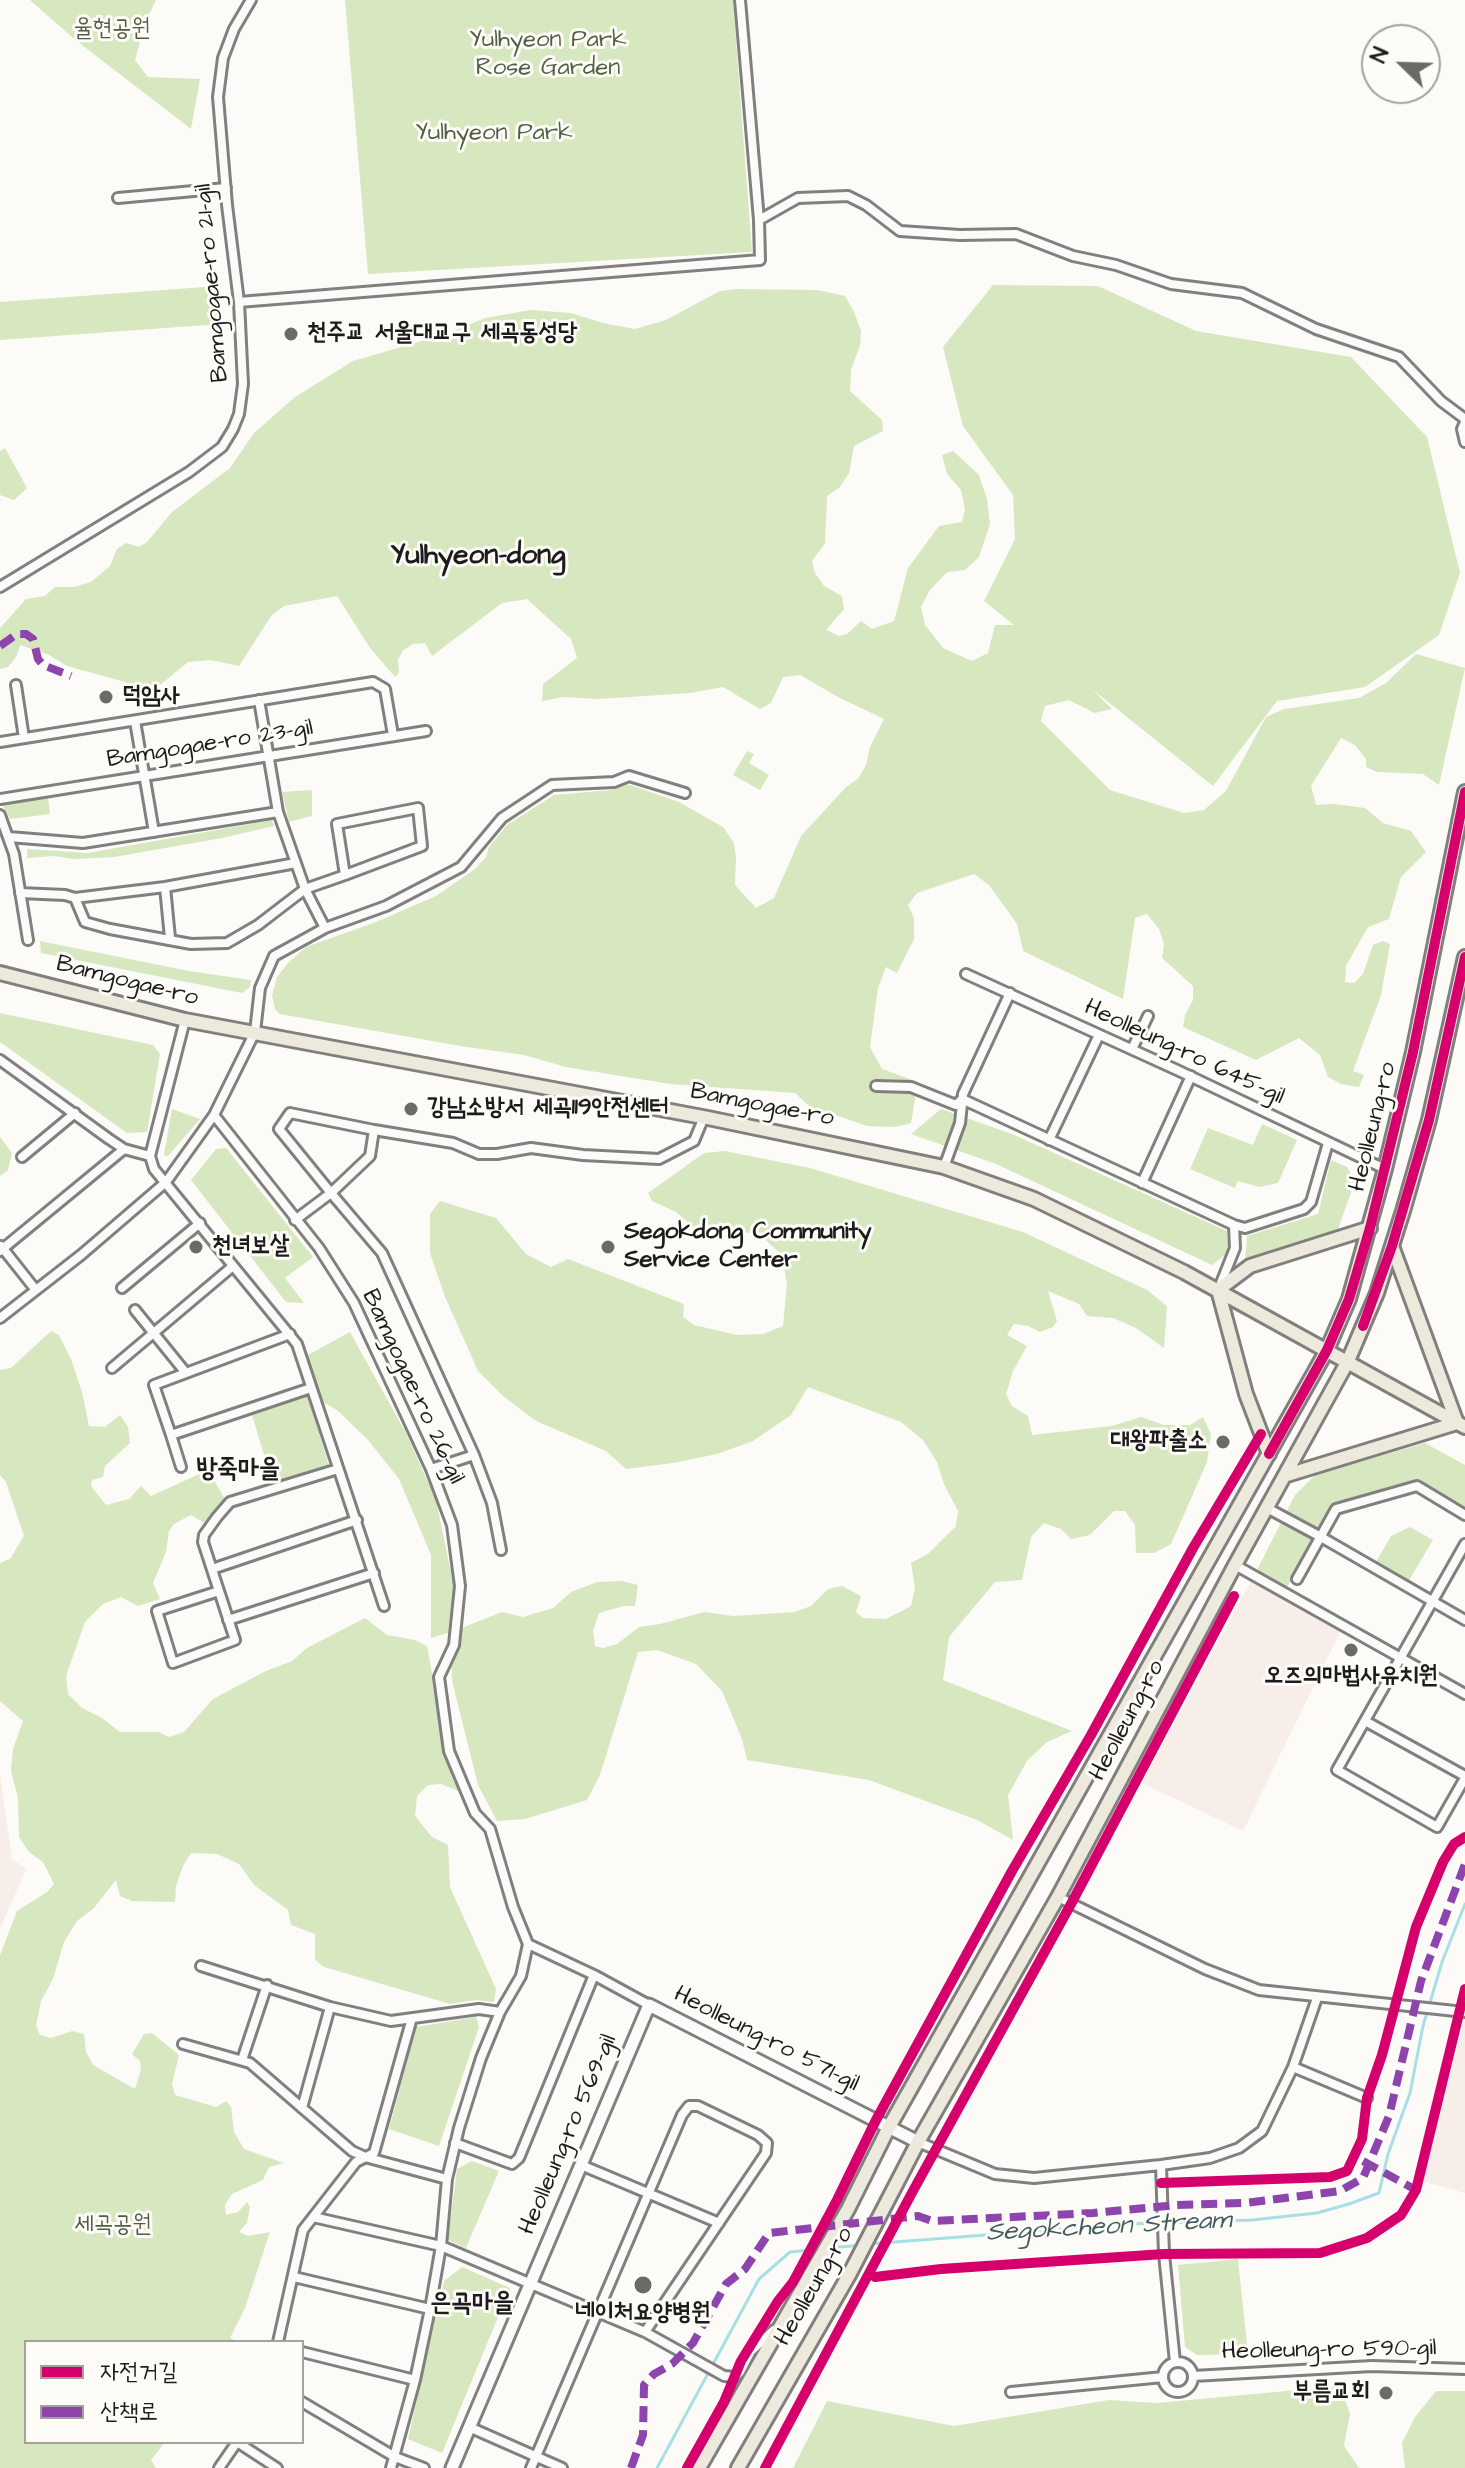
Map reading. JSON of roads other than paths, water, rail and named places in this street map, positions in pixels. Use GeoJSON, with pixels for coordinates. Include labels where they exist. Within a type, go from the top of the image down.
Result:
{"type":"FeatureCollection","features":[{"type":"Feature","properties":{"kind":"main road","name":"Heolleung-ro"},"geometry":{"type":"LineString","coordinates":[[699,2468],[848,2209],[889,2127],[1327,1350],[1349,1299],[1385,1169],[1413,1052],[1465,792]]}},
{"type":"Feature","properties":{"kind":"main road","name":"Heolleung-ro"},"geometry":{"type":"LineString","coordinates":[[738,2468],[849,2275],[918,2142],[1058,1897],[1348,1361],[1377,1293],[1429,1120],[1465,957]]}},
{"type":"Feature","properties":{"kind":"main road","name":"Bamgogae-ro"},"geometry":{"type":"LineString","coordinates":[[0,973],[185,1020],[704,1117],[944,1167],[1034,1199],[1218,1290],[1461,1425]]}},
{"type":"Feature","properties":{"kind":"main road"},"geometry":{"type":"LineString","coordinates":[[1269,1454],[1246,1394],[1218,1290],[1250,1266],[1370,1228]]}},
{"type":"Feature","properties":{"kind":"main road"},"geometry":{"type":"LineString","coordinates":[[1287,1475],[1461,1425],[1392,1246]]}},
{"type":"Feature","properties":{"kind":"street","name":"Bamgogae-ro 21-gil"},"geometry":{"type":"LineString","coordinates":[[0,587],[189,472],[222,447],[233,429],[241,399],[239,302],[218,97],[223,58],[234,29],[251,0]]}},
{"type":"Feature","properties":{"kind":"street"},"geometry":{"type":"LineString","coordinates":[[239,302],[760,260],[740,0]]}},
{"type":"Feature","properties":{"kind":"street"},"geometry":{"type":"LineString","coordinates":[[118,198],[226,188]]}},
{"type":"Feature","properties":{"kind":"street"},"geometry":{"type":"LineString","coordinates":[[759,220],[798,198],[848,196],[866,205],[900,231],[960,235],[1016,234],[1073,256],[1116,265],[1171,284],[1242,293],[1316,329],[1399,357],[1441,401],[1465,420],[1462,429],[1465,442]]}},
{"type":"Feature","properties":{"kind":"street","name":"Bamgogae-ro 23-gil"},"geometry":{"type":"LineString","coordinates":[[0,742],[373,682],[385,689],[393,735]]}},
{"type":"Feature","properties":{"kind":"street"},"geometry":{"type":"LineString","coordinates":[[16,685],[24,738]]}},
{"type":"Feature","properties":{"kind":"street"},"geometry":{"type":"LineString","coordinates":[[259,700],[278,812],[305,889],[325,928]]}},
{"type":"Feature","properties":{"kind":"street"},"geometry":{"type":"LineString","coordinates":[[135,721],[154,832]]}},
{"type":"Feature","properties":{"kind":"street","name":"Bamgogae-ro 23-gil"},"geometry":{"type":"LineString","coordinates":[[0,799],[426,731]]}},
{"type":"Feature","properties":{"kind":"street"},"geometry":{"type":"LineString","coordinates":[[0,1318],[81,1255],[166,1182],[214,1115],[255,1032],[260,988],[274,956],[325,928],[386,906],[461,867],[502,818],[552,785],[614,782],[629,776],[685,793]]}},
{"type":"Feature","properties":{"kind":"street"},"geometry":{"type":"LineString","coordinates":[[75,898],[85,922],[191,944],[227,943],[258,925],[305,889],[345,875],[422,846],[418,808],[337,824],[345,875]]}},
{"type":"Feature","properties":{"kind":"street"},"geometry":{"type":"LineString","coordinates":[[9,837],[83,843],[278,812]]}},
{"type":"Feature","properties":{"kind":"street"},"geometry":{"type":"LineString","coordinates":[[0,815],[9,837],[28,940]]}},
{"type":"Feature","properties":{"kind":"street"},"geometry":{"type":"LineString","coordinates":[[20,893],[75,898],[165,887],[296,863]]}},
{"type":"Feature","properties":{"kind":"street"},"geometry":{"type":"LineString","coordinates":[[165,887],[170,938]]}},
{"type":"Feature","properties":{"kind":"street","name":"Heolleung-ro 645-gil"},"geometry":{"type":"LineString","coordinates":[[966,974],[1191,1076],[1385,1169]]}},
{"type":"Feature","properties":{"kind":"street"},"geometry":{"type":"LineString","coordinates":[[944,1167],[960,1123],[962,1099],[1010,993]]}},
{"type":"Feature","properties":{"kind":"street"},"geometry":{"type":"LineString","coordinates":[[1132,1049],[1148,1016]]}},
{"type":"Feature","properties":{"kind":"street"},"geometry":{"type":"LineString","coordinates":[[185,1020],[150,1156],[154,1169],[290,1334],[302,1355],[384,1606]]}},
{"type":"Feature","properties":{"kind":"street"},"geometry":{"type":"LineString","coordinates":[[1049,1140],[1099,1035]]}},
{"type":"Feature","properties":{"kind":"street"},"geometry":{"type":"LineString","coordinates":[[0,1060],[124,1149],[150,1156]]}},
{"type":"Feature","properties":{"kind":"street"},"geometry":{"type":"LineString","coordinates":[[1142,1183],[1191,1076]]}},
{"type":"Feature","properties":{"kind":"street"},"geometry":{"type":"LineString","coordinates":[[876,1086],[911,1087],[956,1105],[962,1099]]}},
{"type":"Feature","properties":{"kind":"street"},"geometry":{"type":"LineString","coordinates":[[962,1099],[1245,1228],[1304,1209],[1311,1202],[1328,1143]]}},
{"type":"Feature","properties":{"kind":"street"},"geometry":{"type":"LineString","coordinates":[[22,1157],[75,1113]]}},
{"type":"Feature","properties":{"kind":"street","name":"Bamgogae-ro 26-gil"},"geometry":{"type":"LineString","coordinates":[[374,1130],[290,1113],[279,1129],[382,1253],[474,1455],[492,1503],[501,1550]]}},
{"type":"Feature","properties":{"kind":"street","name":"Bamgogae-ro 26-gil"},"geometry":{"type":"LineString","coordinates":[[214,1115],[319,1248],[354,1303],[431,1469],[452,1525],[460,1586],[454,1645],[439,1677],[449,1751],[475,1813],[490,1829],[513,1907],[528,1944]]}},
{"type":"Feature","properties":{"kind":"street"},"geometry":{"type":"LineString","coordinates":[[295,1220],[331,1193],[370,1156],[374,1130],[453,1143],[479,1154],[531,1148],[583,1155],[659,1159],[694,1141],[704,1117]]}},
{"type":"Feature","properties":{"kind":"street"},"geometry":{"type":"LineString","coordinates":[[35,1289],[1,1248],[124,1149]]}},
{"type":"Feature","properties":{"kind":"street"},"geometry":{"type":"LineString","coordinates":[[122,1288],[200,1223]]}},
{"type":"Feature","properties":{"kind":"street"},"geometry":{"type":"LineString","coordinates":[[1218,1290],[1235,1248],[1234,1225]]}},
{"type":"Feature","properties":{"kind":"street"},"geometry":{"type":"LineString","coordinates":[[112,1368],[233,1266]]}},
{"type":"Feature","properties":{"kind":"street"},"geometry":{"type":"LineString","coordinates":[[135,1310],[186,1373]]}},
{"type":"Feature","properties":{"kind":"street"},"geometry":{"type":"LineString","coordinates":[[181,1467],[154,1385],[290,1334]]}},
{"type":"Feature","properties":{"kind":"street"},"geometry":{"type":"LineString","coordinates":[[171,1435],[311,1388]]}},
{"type":"Feature","properties":{"kind":"street"},"geometry":{"type":"LineString","coordinates":[[431,1469],[474,1455]]}},
{"type":"Feature","properties":{"kind":"street"},"geometry":{"type":"LineString","coordinates":[[219,1591],[157,1611],[173,1663],[235,1640],[228,1620],[219,1591],[212,1569],[203,1542],[204,1535],[230,1502],[338,1469]]}},
{"type":"Feature","properties":{"kind":"street"},"geometry":{"type":"LineString","coordinates":[[1297,1579],[1336,1509],[1417,1486],[1465,1515]]}},
{"type":"Feature","properties":{"kind":"street"},"geometry":{"type":"LineString","coordinates":[[1267,1508],[1465,1620]]}},
{"type":"Feature","properties":{"kind":"street"},"geometry":{"type":"LineString","coordinates":[[212,1569],[357,1520]]}},
{"type":"Feature","properties":{"kind":"street"},"geometry":{"type":"LineString","coordinates":[[1365,1721],[1465,1777],[1437,1827],[1337,1770],[1465,1544]]}},
{"type":"Feature","properties":{"kind":"street"},"geometry":{"type":"LineString","coordinates":[[1235,1565],[1465,1694]]}},
{"type":"Feature","properties":{"kind":"street"},"geometry":{"type":"LineString","coordinates":[[228,1620],[374,1573]]}},
{"type":"Feature","properties":{"kind":"street"},"geometry":{"type":"LineString","coordinates":[[1058,1897],[1205,1969],[1259,1990],[1462,2012]]}},
{"type":"Feature","properties":{"kind":"street"},"geometry":{"type":"LineString","coordinates":[[391,2468],[430,2309],[441,2246],[447,2179],[455,2143],[481,2058],[500,2012],[521,1976],[528,1944]]}},
{"type":"Feature","properties":{"kind":"street","name":"Heolleung-ro 571-gil"},"geometry":{"type":"LineString","coordinates":[[528,1944],[918,2142]]}},
{"type":"Feature","properties":{"kind":"street"},"geometry":{"type":"LineString","coordinates":[[201,1966],[330,2007],[391,2021],[479,2009],[500,2012]]}},
{"type":"Feature","properties":{"kind":"street"},"geometry":{"type":"LineString","coordinates":[[455,2143],[512,2164],[519,2158],[594,1975]]}},
{"type":"Feature","properties":{"kind":"street"},"geometry":{"type":"LineString","coordinates":[[242,2060],[267,1985]]}},
{"type":"Feature","properties":{"kind":"street"},"geometry":{"type":"LineString","coordinates":[[918,2142],[995,2174],[1034,2178],[1210,2158],[1239,2148],[1262,2131],[1293,2067],[1317,1998]]}},
{"type":"Feature","properties":{"kind":"street","name":"Heolleung-ro 569-gil"},"geometry":{"type":"LineString","coordinates":[[452,2468],[649,2005]]}},
{"type":"Feature","properties":{"kind":"street"},"geometry":{"type":"LineString","coordinates":[[302,2108],[330,2007]]}},
{"type":"Feature","properties":{"kind":"street"},"geometry":{"type":"LineString","coordinates":[[278,2340],[303,2230],[356,2162],[374,2153],[412,2018]]}},
{"type":"Feature","properties":{"kind":"street"},"geometry":{"type":"LineString","coordinates":[[183,2044],[250,2063],[352,2151],[447,2179]]}},
{"type":"Feature","properties":{"kind":"street"},"geometry":{"type":"LineString","coordinates":[[1293,2067],[1367,2098]]}},
{"type":"Feature","properties":{"kind":"street"},"geometry":{"type":"LineString","coordinates":[[531,2468],[682,2115],[689,2106],[698,2106],[758,2135],[767,2143],[766,2153],[645,2332]]}},
{"type":"Feature","properties":{"kind":"street"},"geometry":{"type":"LineString","coordinates":[[581,2165],[719,2223]]}},
{"type":"Feature","properties":{"kind":"street"},"geometry":{"type":"LineString","coordinates":[[1161,2165],[1164,2254],[1175,2362]]}},
{"type":"Feature","properties":{"kind":"street"},"geometry":{"type":"LineString","coordinates":[[313,2217],[441,2246],[645,2332],[724,2376],[735,2377],[751,2351],[782,2323]]}},
{"type":"Feature","properties":{"kind":"street"},"geometry":{"type":"LineString","coordinates":[[294,2277],[430,2309]]}},
{"type":"Feature","properties":{"kind":"street"},"geometry":{"type":"LineString","coordinates":[[304,2352],[415,2380]]}},
{"type":"Feature","properties":{"kind":"street"},"geometry":{"type":"LineString","coordinates":[[1175,2362],[1187,2363],[1193,2376],[1188,2389],[1178,2393],[1167,2387],[1163,2377],[1166,2368],[1175,2362]]}},
{"type":"Feature","properties":{"kind":"street","name":"Heolleung-ro 590-gil"},"geometry":{"type":"LineString","coordinates":[[1193,2376],[1372,2366],[1465,2369]]}},
{"type":"Feature","properties":{"kind":"street"},"geometry":{"type":"LineString","coordinates":[[1011,2392],[1163,2377]]}},
{"type":"Feature","properties":{"kind":"street"},"geometry":{"type":"LineString","coordinates":[[304,2403],[395,2457],[424,2468]]}},
{"type":"Feature","properties":{"kind":"street"},"geometry":{"type":"LineString","coordinates":[[469,2427],[562,2468]]}},
{"type":"Feature","properties":{"kind":"street"},"geometry":{"type":"LineString","coordinates":[[219,2468],[236,2444]]}},
{"type":"Feature","properties":{"kind":"street"},"geometry":{"type":"LineString","coordinates":[[240,2444],[277,2468]]}},
{"type":"Feature","properties":{"kind":"waterway","name":"Segokcheon Stream"},"geometry":{"type":"LineString","coordinates":[[869,2244],[1128,2224],[1252,2220],[1317,2213],[1379,2193],[1388,2154],[1410,2093],[1423,2026],[1442,1962],[1465,1904]]}},
{"type":"Feature","properties":{"kind":"waterway","name":"Segokcheon Stream"},"geometry":{"type":"LineString","coordinates":[[829,2248],[862,2245]]}},
{"type":"Feature","properties":{"kind":"waterway","name":"Segokcheon Stream"},"geometry":{"type":"LineString","coordinates":[[657,2468],[759,2279],[790,2252],[822,2249]]}},
{"type":"Feature","properties":{"kind":"place","name":"천주교 서울대교구 세곡동성당"},"geometry":{"type":"Point","coordinates":[291,334]}},
{"type":"Feature","properties":{"kind":"place","name":"덕암사"},"geometry":{"type":"Point","coordinates":[106,697]}},
{"type":"Feature","properties":{"kind":"place","name":"강남소방서 세곡119안전센터"},"geometry":{"type":"Point","coordinates":[411,1109]}},
{"type":"Feature","properties":{"kind":"place","name":"천녀보살"},"geometry":{"type":"Point","coordinates":[196,1247]}},
{"type":"Feature","properties":{"kind":"place","name":"Segokdong Community Service Center"},"geometry":{"type":"Point","coordinates":[608,1247]}},
{"type":"Feature","properties":{"kind":"place","name":"대왕파출소"},"geometry":{"type":"Point","coordinates":[1223,1442]}},
{"type":"Feature","properties":{"kind":"place","name":"오즈의마법사유치원"},"geometry":{"type":"Point","coordinates":[1351,1650]}},
{"type":"Feature","properties":{"kind":"place","name":"네이처요양병원"},"geometry":{"type":"Point","coordinates":[643,2285]}},
{"type":"Feature","properties":{"kind":"place","name":"부름교회"},"geometry":{"type":"Point","coordinates":[1386,2393]}},
{"type":"Feature","properties":{"kind":"district","name":"Yulhyeon-dong"},"geometry":{"type":"Point","coordinates":[478,557]}},
{"type":"Feature","properties":{"kind":"district","name":"방죽마을"},"geometry":{"type":"Point","coordinates":[238,1471]}},
{"type":"Feature","properties":{"kind":"district","name":"은곡마을"},"geometry":{"type":"Point","coordinates":[472,2305]}},
{"type":"Feature","properties":{"kind":"park label","name":"율현공원"},"geometry":{"type":"Point","coordinates":[112,30]}},
{"type":"Feature","properties":{"kind":"park label","name":"Yulhyeon Park Rose Garden"},"geometry":{"type":"Point","coordinates":[548,55]}},
{"type":"Feature","properties":{"kind":"park label","name":"Yulhyeon Park"},"geometry":{"type":"Point","coordinates":[494,134]}},
{"type":"Feature","properties":{"kind":"park label","name":"세곡공원"},"geometry":{"type":"Point","coordinates":[113,2226]}}]}
